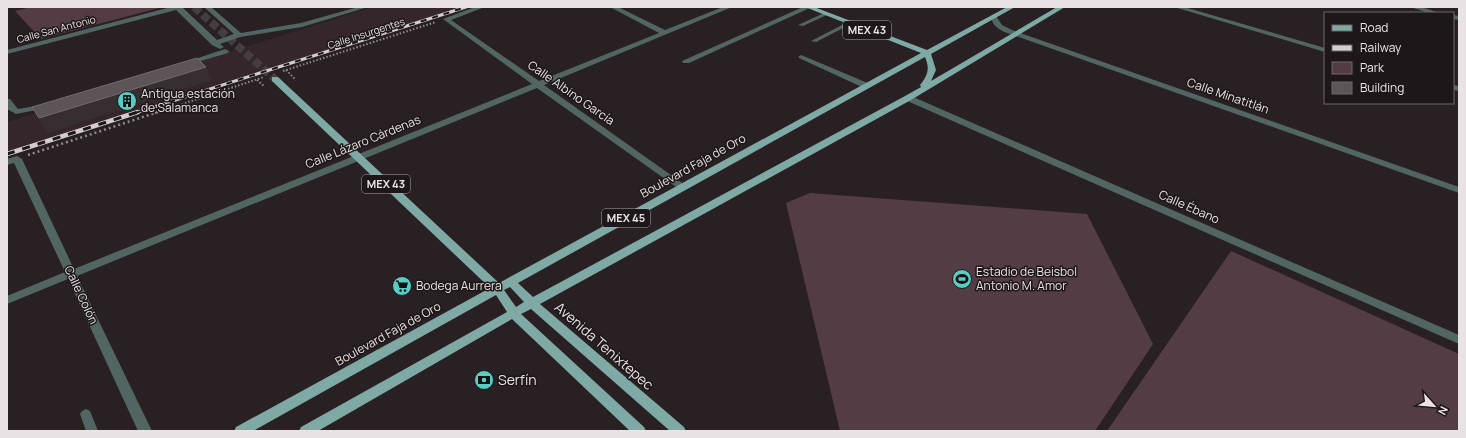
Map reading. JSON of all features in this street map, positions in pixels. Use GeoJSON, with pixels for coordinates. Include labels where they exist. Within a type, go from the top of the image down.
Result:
{"type":"FeatureCollection","features":[{"type":"Feature","properties":{"kind":"main road","name":"MEX 43"},"geometry":{"type":"LineString","coordinates":[[808,7],[927,53]]}},
{"type":"Feature","properties":{"kind":"main road","name":"Boulevard Faja de Oro"},"geometry":{"type":"LineString","coordinates":[[241,431],[682,187],[1012,7]]}},
{"type":"Feature","properties":{"kind":"main road","name":"MEX 45"},"geometry":{"type":"LineString","coordinates":[[306,431],[532,303],[908,98],[1062,7]]}},
{"type":"Feature","properties":{"kind":"main road"},"geometry":{"type":"LineString","coordinates":[[908,98],[932,77],[932,65],[927,53]]}},
{"type":"Feature","properties":{"kind":"main road","name":"MEX 43"},"geometry":{"type":"LineString","coordinates":[[277,76],[358,157],[498,289],[514,314]]}},
{"type":"Feature","properties":{"kind":"main road","name":"Avenida Tenixtepec"},"geometry":{"type":"LineString","coordinates":[[511,282],[532,303],[679,431]]}},
{"type":"Feature","properties":{"kind":"main road"},"geometry":{"type":"LineString","coordinates":[[514,314],[639,431]]}},
{"type":"Feature","properties":{"kind":"street"},"geometry":{"type":"LineString","coordinates":[[178,7],[225,51],[180,65]]}},
{"type":"Feature","properties":{"kind":"street","name":"Calle San Antonio"},"geometry":{"type":"LineString","coordinates":[[7,52],[178,7]]}},
{"type":"Feature","properties":{"kind":"street"},"geometry":{"type":"LineString","coordinates":[[207,7],[240,35]]}},
{"type":"Feature","properties":{"kind":"street"},"geometry":{"type":"LineString","coordinates":[[215,43],[240,35],[302,25],[365,7]]}},
{"type":"Feature","properties":{"kind":"street"},"geometry":{"type":"LineString","coordinates":[[446,19],[482,7]]}},
{"type":"Feature","properties":{"kind":"street"},"geometry":{"type":"LineString","coordinates":[[613,7],[664,33]]}},
{"type":"Feature","properties":{"kind":"street","name":"Calle Lázaro Cárdenas"},"geometry":{"type":"LineString","coordinates":[[7,300],[729,7]]}},
{"type":"Feature","properties":{"kind":"street"},"geometry":{"type":"LineString","coordinates":[[686,61],[808,7]]}},
{"type":"Feature","properties":{"kind":"street"},"geometry":{"type":"LineString","coordinates":[[1177,7],[1324,50]]}},
{"type":"Feature","properties":{"kind":"street"},"geometry":{"type":"LineString","coordinates":[[1413,7],[1433,12]]}},
{"type":"Feature","properties":{"kind":"street","name":"Calle Minatitlán"},"geometry":{"type":"LineString","coordinates":[[994,17],[998,25],[1016,34],[1459,190]]}},
{"type":"Feature","properties":{"kind":"street","name":"Calle Albino García"},"geometry":{"type":"LineString","coordinates":[[446,19],[682,187]]}},
{"type":"Feature","properties":{"kind":"street","name":"Calle Ébano"},"geometry":{"type":"LineString","coordinates":[[908,98],[1459,340]]}},
{"type":"Feature","properties":{"kind":"street"},"geometry":{"type":"LineString","coordinates":[[7,101],[10,107],[16,112],[37,109],[52,104]]}},
{"type":"Feature","properties":{"kind":"street","name":"Calle Colón"},"geometry":{"type":"LineString","coordinates":[[12,161],[71,274],[146,431]]}},
{"type":"Feature","properties":{"kind":"lane"},"geometry":{"type":"LineString","coordinates":[[801,25],[826,14]]}},
{"type":"Feature","properties":{"kind":"lane"},"geometry":{"type":"LineString","coordinates":[[814,41],[850,23]]}},
{"type":"Feature","properties":{"kind":"lane"},"geometry":{"type":"LineString","coordinates":[[801,57],[867,86]]}},
{"type":"Feature","properties":{"kind":"lane"},"geometry":{"type":"LineString","coordinates":[[86,414],[92,431]]}},
{"type":"Feature","properties":{"kind":"path","name":"Calle Insurgentes"},"geometry":{"type":"LineString","coordinates":[[277,76],[446,19]]}},
{"type":"Feature","properties":{"kind":"path"},"geometry":{"type":"LineString","coordinates":[[12,161],[264,77]]}},
{"type":"Feature","properties":{"kind":"shaded area"},"geometry":{"type":"Polygon","coordinates":[[[372,7],[472,7],[7,156],[7,122],[372,7]]]}},
{"type":"Feature","properties":{"kind":"green space"},"geometry":{"type":"Polygon","coordinates":[[[31,7],[163,7],[41,39],[15,11],[31,7]]]}},
{"type":"Feature","properties":{"kind":"green space","name":"Estadio de Beisbol Antonio M. Amor"},"geometry":{"type":"Polygon","coordinates":[[[810,193],[1087,214],[1153,344],[1095,431],[840,431],[786,203],[810,193]]]}},
{"type":"Feature","properties":{"kind":"green space"},"geometry":{"type":"Polygon","coordinates":[[[1231,251],[1459,354],[1459,431],[1107,431],[1231,251]]]}},
{"type":"Feature","properties":{"kind":"building"},"geometry":{"type":"Polygon","coordinates":[[[197,58],[206,67],[39,118],[32,107],[197,58]]]}},
{"type":"Feature","properties":{"kind":"tunnel"},"geometry":{"type":"LineString","coordinates":[[194,7],[275,79]]}},
{"type":"Feature","properties":{"kind":"railway"},"geometry":{"type":"LineString","coordinates":[[135,113],[466,7]]}},
{"type":"Feature","properties":{"kind":"railway"},"geometry":{"type":"LineString","coordinates":[[7,154],[138,112]]}},
{"type":"Feature","properties":{"kind":"place","name":"Antigua estación de Salamanca"},"geometry":{"type":"Point","coordinates":[127,101]}},
{"type":"Feature","properties":{"kind":"place","name":"Estadio de Beisbol Antonio M. Amor"},"geometry":{"type":"Point","coordinates":[962,279]}},
{"type":"Feature","properties":{"kind":"place","name":"Bodega Aurrera"},"geometry":{"type":"Point","coordinates":[402,286]}},
{"type":"Feature","properties":{"kind":"place","name":"Serfín"},"geometry":{"type":"Point","coordinates":[484,380]}}]}
